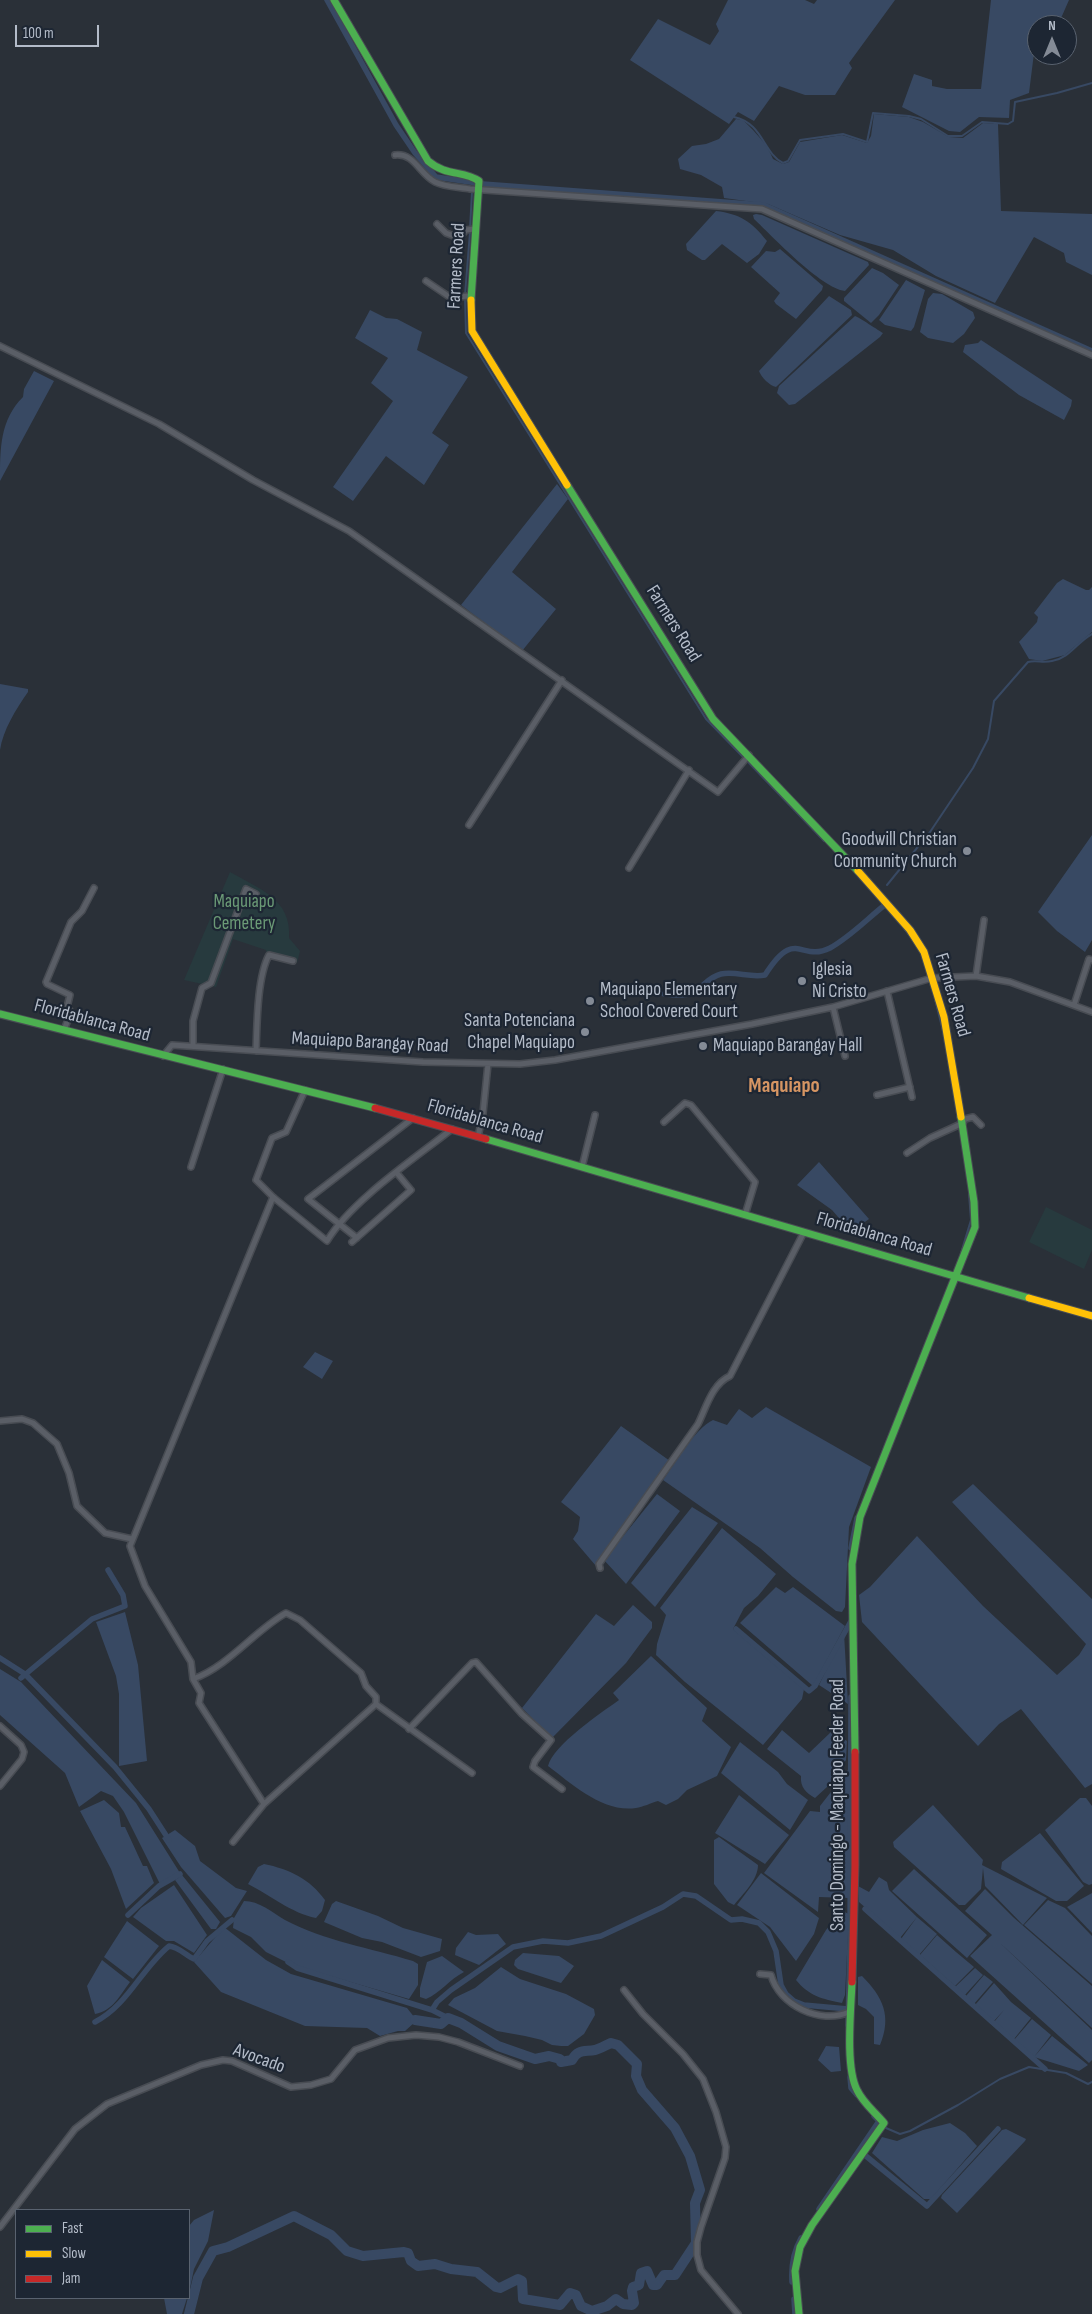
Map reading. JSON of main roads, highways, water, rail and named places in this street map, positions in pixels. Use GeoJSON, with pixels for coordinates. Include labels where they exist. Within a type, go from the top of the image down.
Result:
{"type":"FeatureCollection","features":[{"type":"Feature","properties":{"kind":"water"},"geometry":{"type":"Polygon","coordinates":[[[728,0],[805,0],[814,4],[817,0],[895,0],[849,63],[852,68],[835,95],[805,95],[779,86],[754,121],[738,112],[729,124],[630,60],[658,19],[710,45],[719,31],[716,24],[728,0]]]}},
{"type":"Feature","properties":{"kind":"water"},"geometry":{"type":"Polygon","coordinates":[[[991,0],[1069,0],[1062,15],[1027,15],[1027,65],[1032,65],[1029,93],[1010,100],[1009,118],[979,117],[960,132],[949,131],[902,107],[914,74],[932,80],[932,86],[947,89],[981,89],[991,0]]]}},
{"type":"Feature","properties":{"kind":"water"},"geometry":{"type":"Polygon","coordinates":[[[874,114],[909,117],[923,122],[949,137],[963,138],[983,123],[998,124],[1001,211],[1092,214],[1092,275],[1066,262],[1064,253],[1034,237],[995,303],[936,276],[893,250],[840,235],[768,204],[724,198],[722,187],[701,175],[680,169],[678,159],[692,146],[706,144],[719,139],[736,119],[743,120],[767,146],[773,159],[783,164],[789,162],[800,142],[842,135],[867,143],[871,136],[874,114]]]}},
{"type":"Feature","properties":{"kind":"water"},"geometry":{"type":"Polygon","coordinates":[[[716,211],[732,214],[756,228],[767,241],[759,254],[747,263],[722,244],[705,260],[687,250],[686,244],[716,211]]]}},
{"type":"Feature","properties":{"kind":"water"},"geometry":{"type":"Polygon","coordinates":[[[756,214],[868,262],[869,265],[845,291],[835,288],[811,272],[785,249],[754,219],[753,215],[756,214]]]}},
{"type":"Feature","properties":{"kind":"water"},"geometry":{"type":"Polygon","coordinates":[[[780,249],[823,286],[822,290],[796,319],[776,304],[774,301],[780,293],[751,267],[766,251],[775,252],[780,249]]]}},
{"type":"Feature","properties":{"kind":"water"},"geometry":{"type":"Polygon","coordinates":[[[872,268],[883,273],[899,285],[879,315],[871,323],[844,301],[844,298],[872,268]]]}},
{"type":"Feature","properties":{"kind":"water"},"geometry":{"type":"Polygon","coordinates":[[[906,280],[925,290],[914,327],[911,331],[885,325],[879,320],[906,280]]]}},
{"type":"Feature","properties":{"kind":"water"},"geometry":{"type":"Polygon","coordinates":[[[933,293],[942,294],[973,312],[975,318],[964,334],[953,343],[928,338],[920,332],[928,299],[933,293]]]}},
{"type":"Feature","properties":{"kind":"water"},"geometry":{"type":"Polygon","coordinates":[[[829,296],[851,310],[852,315],[776,387],[771,385],[759,371],[829,296]]]}},
{"type":"Feature","properties":{"kind":"water"},"geometry":{"type":"Polygon","coordinates":[[[370,310],[386,318],[397,319],[422,332],[417,350],[468,377],[432,433],[449,445],[424,485],[386,456],[353,501],[333,487],[393,401],[371,383],[388,358],[355,338],[370,310]]]}},
{"type":"Feature","properties":{"kind":"water"},"geometry":{"type":"Polygon","coordinates":[[[855,316],[883,333],[795,404],[789,405],[777,393],[779,386],[855,316]]]}},
{"type":"Feature","properties":{"kind":"water"},"geometry":{"type":"Polygon","coordinates":[[[981,340],[1072,400],[1064,420],[1019,395],[963,352],[965,345],[978,343],[981,340]]]}},
{"type":"Feature","properties":{"kind":"water"},"geometry":{"type":"Polygon","coordinates":[[[34,371],[54,381],[0,481],[1,446],[6,425],[15,406],[23,397],[24,389],[34,371]]]}},
{"type":"Feature","properties":{"kind":"water"},"geometry":{"type":"Polygon","coordinates":[[[557,484],[568,499],[512,572],[556,609],[522,651],[461,605],[557,484]]]}},
{"type":"Feature","properties":{"kind":"water"},"geometry":{"type":"Polygon","coordinates":[[[1063,579],[1086,590],[1092,587],[1092,632],[1065,655],[1042,661],[1029,659],[1019,642],[1037,622],[1038,617],[1034,613],[1057,583],[1063,579]]]}},
{"type":"Feature","properties":{"kind":"water"},"geometry":{"type":"Polygon","coordinates":[[[0,684],[28,689],[28,692],[7,727],[0,750],[0,684]]]}},
{"type":"Feature","properties":{"kind":"water"},"geometry":{"type":"Polygon","coordinates":[[[1092,835],[1092,940],[1085,952],[1057,931],[1038,912],[1092,835]]]}},
{"type":"Feature","properties":{"kind":"water"},"geometry":{"type":"Polygon","coordinates":[[[819,1162],[869,1219],[851,1232],[832,1210],[797,1185],[819,1162]]]}},
{"type":"Feature","properties":{"kind":"water"},"geometry":{"type":"Polygon","coordinates":[[[315,1352],[333,1361],[322,1379],[303,1367],[315,1352]]]}},
{"type":"Feature","properties":{"kind":"water"},"geometry":{"type":"Polygon","coordinates":[[[766,1407],[871,1467],[849,1527],[845,1607],[842,1612],[836,1611],[760,1548],[663,1480],[685,1447],[699,1431],[713,1420],[727,1425],[739,1409],[752,1418],[766,1407]]]}},
{"type":"Feature","properties":{"kind":"water"},"geometry":{"type":"Polygon","coordinates":[[[621,1426],[670,1461],[596,1566],[573,1539],[578,1531],[580,1517],[561,1502],[621,1426]]]}},
{"type":"Feature","properties":{"kind":"water"},"geometry":{"type":"Polygon","coordinates":[[[973,1484],[1092,1599],[1092,1784],[1085,1788],[1021,1709],[999,1724],[978,1746],[862,1622],[859,1595],[870,1587],[917,1536],[983,1606],[1057,1675],[1079,1655],[1086,1644],[952,1502],[973,1484]]]}},
{"type":"Feature","properties":{"kind":"water"},"geometry":{"type":"Polygon","coordinates":[[[657,1494],[680,1511],[626,1584],[604,1560],[657,1494]]]}},
{"type":"Feature","properties":{"kind":"water"},"geometry":{"type":"Polygon","coordinates":[[[692,1507],[718,1523],[655,1607],[631,1583],[692,1507]]]}},
{"type":"Feature","properties":{"kind":"water"},"geometry":{"type":"Polygon","coordinates":[[[722,1528],[776,1574],[758,1596],[744,1608],[733,1629],[804,1689],[802,1699],[763,1745],[685,1682],[656,1655],[657,1644],[666,1615],[660,1608],[722,1528]]]}},
{"type":"Feature","properties":{"kind":"water"},"geometry":{"type":"Polygon","coordinates":[[[776,1587],[785,1593],[793,1587],[845,1626],[813,1686],[740,1623],[776,1587]]]}},
{"type":"Feature","properties":{"kind":"water"},"geometry":{"type":"Polygon","coordinates":[[[633,1605],[652,1622],[652,1628],[626,1663],[552,1738],[522,1708],[596,1614],[614,1626],[633,1605]]]}},
{"type":"Feature","properties":{"kind":"water"},"geometry":{"type":"Polygon","coordinates":[[[125,1612],[138,1665],[147,1761],[119,1766],[119,1694],[116,1676],[96,1622],[125,1612]]]}},
{"type":"Feature","properties":{"kind":"water"},"geometry":{"type":"Polygon","coordinates":[[[844,1633],[848,1704],[819,1685],[844,1633]]]}},
{"type":"Feature","properties":{"kind":"water"},"geometry":{"type":"Polygon","coordinates":[[[651,1656],[707,1708],[702,1721],[731,1747],[717,1776],[687,1790],[678,1799],[666,1805],[658,1801],[636,1808],[612,1806],[589,1796],[548,1766],[552,1758],[568,1739],[619,1700],[613,1693],[651,1656]]]}},
{"type":"Feature","properties":{"kind":"water"},"geometry":{"type":"Polygon","coordinates":[[[0,1669],[21,1682],[136,1803],[180,1873],[160,1884],[124,1812],[113,1796],[101,1791],[79,1807],[65,1773],[0,1715],[0,1669]]]}},
{"type":"Feature","properties":{"kind":"water"},"geometry":{"type":"Polygon","coordinates":[[[782,1730],[809,1753],[831,1732],[847,1741],[846,1760],[827,1787],[815,1798],[804,1789],[801,1776],[767,1749],[782,1730]]]}},
{"type":"Feature","properties":{"kind":"water"},"geometry":{"type":"Polygon","coordinates":[[[740,1742],[778,1772],[787,1784],[808,1800],[790,1830],[721,1773],[740,1742]]]}},
{"type":"Feature","properties":{"kind":"water"},"geometry":{"type":"Polygon","coordinates":[[[848,1770],[848,1898],[819,1897],[818,1912],[764,1873],[810,1811],[820,1812],[820,1806],[848,1770]]]}},
{"type":"Feature","properties":{"kind":"water"},"geometry":{"type":"Polygon","coordinates":[[[739,1795],[789,1835],[765,1864],[715,1833],[739,1795]]]}},
{"type":"Feature","properties":{"kind":"water"},"geometry":{"type":"Polygon","coordinates":[[[1080,1798],[1086,1798],[1092,1806],[1092,1884],[1089,1885],[1083,1882],[1045,1830],[1080,1798]]]}},
{"type":"Feature","properties":{"kind":"water"},"geometry":{"type":"Polygon","coordinates":[[[104,1800],[119,1813],[121,1827],[125,1827],[143,1866],[147,1866],[154,1883],[126,1909],[111,1869],[80,1811],[104,1800]]]}},
{"type":"Feature","properties":{"kind":"water"},"geometry":{"type":"Polygon","coordinates":[[[933,1805],[983,1860],[982,1865],[1047,1898],[1023,1925],[985,1886],[983,1868],[981,1889],[965,1905],[959,1905],[894,1847],[893,1842],[933,1805]]]}},
{"type":"Feature","properties":{"kind":"water"},"geometry":{"type":"Polygon","coordinates":[[[175,1830],[195,1846],[200,1861],[236,1888],[247,1891],[231,1916],[225,1918],[181,1867],[162,1838],[175,1830]]]}},
{"type":"Feature","properties":{"kind":"water"},"geometry":{"type":"Polygon","coordinates":[[[1040,1833],[1084,1886],[1067,1901],[1056,1901],[1001,1869],[1002,1862],[1040,1833]]]}},
{"type":"Feature","properties":{"kind":"water"},"geometry":{"type":"Polygon","coordinates":[[[719,1837],[758,1865],[753,1881],[734,1905],[728,1902],[714,1884],[714,1840],[719,1837]]]}},
{"type":"Feature","properties":{"kind":"water"},"geometry":{"type":"Polygon","coordinates":[[[264,1864],[290,1872],[313,1886],[325,1900],[322,1911],[316,1918],[289,1908],[248,1884],[258,1867],[264,1864]]]}},
{"type":"Feature","properties":{"kind":"water"},"geometry":{"type":"Polygon","coordinates":[[[914,1869],[987,1935],[967,1958],[892,1891],[914,1869]]]}},
{"type":"Feature","properties":{"kind":"water"},"geometry":{"type":"Polygon","coordinates":[[[761,1873],[819,1918],[814,1934],[796,1961],[770,1927],[737,1905],[761,1873]]]}},
{"type":"Feature","properties":{"kind":"water"},"geometry":{"type":"Polygon","coordinates":[[[182,1875],[220,1922],[216,1929],[211,1929],[175,1880],[182,1875]]]}},
{"type":"Feature","properties":{"kind":"water"},"geometry":{"type":"Polygon","coordinates":[[[879,1877],[887,1882],[889,1890],[917,1917],[900,1938],[859,1902],[858,1886],[869,1892],[879,1877]]]}},
{"type":"Feature","properties":{"kind":"water"},"geometry":{"type":"Polygon","coordinates":[[[174,1885],[207,1935],[194,1953],[174,1941],[166,1941],[133,1917],[141,1908],[174,1885]]]}},
{"type":"Feature","properties":{"kind":"water"},"geometry":{"type":"Polygon","coordinates":[[[985,1889],[1013,1917],[1092,1986],[1092,2028],[999,1942],[1092,2030],[1092,2060],[1089,2063],[970,1956],[992,1935],[965,1911],[985,1889]]]}},
{"type":"Feature","properties":{"kind":"water"},"geometry":{"type":"Polygon","coordinates":[[[1092,1893],[1092,1933],[1067,1907],[1092,1893]]]}},
{"type":"Feature","properties":{"kind":"water"},"geometry":{"type":"Polygon","coordinates":[[[1048,1900],[1065,1908],[1092,1936],[1092,1984],[1024,1925],[1048,1900]]]}},
{"type":"Feature","properties":{"kind":"water"},"geometry":{"type":"Polygon","coordinates":[[[244,1901],[260,1905],[285,1920],[316,1933],[348,1944],[413,1961],[418,1964],[418,1985],[409,1999],[292,1965],[266,1952],[251,1937],[233,1928],[234,1918],[244,1901]]]}},
{"type":"Feature","properties":{"kind":"water"},"geometry":{"type":"Polygon","coordinates":[[[336,1901],[378,1916],[403,1928],[442,1939],[440,1951],[421,1957],[382,1942],[362,1938],[324,1922],[332,1904],[336,1901]]]}},
{"type":"Feature","properties":{"kind":"water"},"geometry":{"type":"Polygon","coordinates":[[[842,1911],[849,1914],[845,1995],[842,2003],[816,1996],[806,1990],[796,1980],[826,1930],[842,1911]]]}},
{"type":"Feature","properties":{"kind":"water"},"geometry":{"type":"Polygon","coordinates":[[[917,1917],[937,1934],[919,1955],[901,1939],[917,1917]]]}},
{"type":"Feature","properties":{"kind":"water"},"geometry":{"type":"Polygon","coordinates":[[[127,1921],[159,1946],[133,1979],[104,1957],[127,1921]]]}},
{"type":"Feature","properties":{"kind":"water"},"geometry":{"type":"Polygon","coordinates":[[[224,1927],[266,1960],[291,1974],[407,2008],[415,2018],[415,2022],[405,2031],[380,2036],[367,2028],[305,2026],[221,1992],[194,1962],[224,1927]]]}},
{"type":"Feature","properties":{"kind":"water"},"geometry":{"type":"Polygon","coordinates":[[[468,1932],[476,1935],[498,1934],[506,1944],[479,1965],[455,1955],[456,1948],[468,1932]]]}},
{"type":"Feature","properties":{"kind":"water"},"geometry":{"type":"Polygon","coordinates":[[[937,1935],[956,1952],[939,1972],[920,1955],[937,1935]]]}},
{"type":"Feature","properties":{"kind":"water"},"geometry":{"type":"Polygon","coordinates":[[[956,1952],[974,1967],[955,1986],[939,1972],[956,1952]]]}},
{"type":"Feature","properties":{"kind":"water"},"geometry":{"type":"Polygon","coordinates":[[[523,1953],[559,1956],[574,1966],[561,1983],[518,1969],[514,1965],[515,1960],[523,1953]]]}},
{"type":"Feature","properties":{"kind":"water"},"geometry":{"type":"Polygon","coordinates":[[[442,1956],[464,1972],[426,1999],[420,1997],[420,1988],[427,1962],[442,1956]]]}},
{"type":"Feature","properties":{"kind":"water"},"geometry":{"type":"Polygon","coordinates":[[[102,1960],[130,1982],[107,2010],[95,2014],[87,1986],[102,1960]]]}},
{"type":"Feature","properties":{"kind":"water"},"geometry":{"type":"Polygon","coordinates":[[[501,1967],[520,1979],[566,1994],[594,2009],[595,2015],[584,2034],[568,2046],[552,2045],[542,2040],[497,2031],[448,2005],[454,1998],[475,1988],[501,1967]]]}},
{"type":"Feature","properties":{"kind":"water"},"geometry":{"type":"Polygon","coordinates":[[[975,1968],[983,1975],[964,1996],[955,1987],[975,1968]]]}},
{"type":"Feature","properties":{"kind":"water"},"geometry":{"type":"Polygon","coordinates":[[[984,1975],[993,1982],[974,2004],[966,1996],[984,1975]]]}},
{"type":"Feature","properties":{"kind":"water"},"geometry":{"type":"Polygon","coordinates":[[[862,1976],[880,1999],[883,2008],[885,2025],[880,2045],[874,2044],[874,2017],[866,2009],[858,2005],[858,1977],[862,1976]]]}},
{"type":"Feature","properties":{"kind":"water"},"geometry":{"type":"Polygon","coordinates":[[[994,1983],[1011,2002],[1031,2018],[1014,2039],[994,2022],[1004,2010],[993,2022],[975,2005],[994,1983]]]}},
{"type":"Feature","properties":{"kind":"water"},"geometry":{"type":"Polygon","coordinates":[[[1032,2019],[1051,2035],[1034,2057],[1014,2040],[1032,2019]]]}},
{"type":"Feature","properties":{"kind":"water"},"geometry":{"type":"Polygon","coordinates":[[[1052,2036],[1088,2065],[1079,2071],[1034,2057],[1052,2036]]]}},
{"type":"Feature","properties":{"kind":"water"},"geometry":{"type":"Polygon","coordinates":[[[826,2046],[839,2047],[841,2071],[831,2072],[818,2060],[826,2046]]]}},
{"type":"Feature","properties":{"kind":"water"},"geometry":{"type":"Polygon","coordinates":[[[950,2123],[965,2133],[977,2146],[931,2199],[924,2199],[872,2153],[882,2137],[897,2141],[923,2130],[950,2123]]]}},
{"type":"Feature","properties":{"kind":"water"},"geometry":{"type":"Polygon","coordinates":[[[1006,2129],[1026,2139],[1025,2141],[957,2213],[941,2198],[942,2195],[1002,2130],[1006,2129]]]}},
{"type":"Feature","properties":{"kind":"water"},"geometry":{"type":"Polygon","coordinates":[[[214,2210],[208,2241],[194,2269],[190,2288],[190,2225],[194,2220],[214,2210]]]}},
{"type":"Feature","properties":{"kind":"water"},"geometry":{"type":"Polygon","coordinates":[[[164,2299],[187,2299],[182,2314],[167,2314],[164,2299]]]}},
{"type":"Feature","properties":{"kind":"waterway"},"geometry":{"type":"LineString","coordinates":[[327,0],[396,125],[415,153],[436,177],[477,183]]}},
{"type":"Feature","properties":{"kind":"waterway"},"geometry":{"type":"LineString","coordinates":[[734,117],[744,120],[751,125],[776,158],[783,163],[788,161],[800,140],[843,134],[867,142],[873,113],[921,119],[948,136],[962,136],[982,122],[1008,124],[1013,121],[1015,102],[1092,83]]}},
{"type":"Feature","properties":{"kind":"waterway"},"geometry":{"type":"LineString","coordinates":[[483,184],[764,205],[1092,351]]}},
{"type":"Feature","properties":{"kind":"waterway"},"geometry":{"type":"LineString","coordinates":[[470,229],[472,192]]}},
{"type":"Feature","properties":{"kind":"waterway"},"geometry":{"type":"LineString","coordinates":[[465,295],[470,232]]}},
{"type":"Feature","properties":{"kind":"waterway"},"geometry":{"type":"LineString","coordinates":[[465,298],[466,333],[706,719],[744,758]]}},
{"type":"Feature","properties":{"kind":"waterway"},"geometry":{"type":"LineString","coordinates":[[887,885],[930,832],[973,768],[988,739],[994,701],[1028,662],[1049,662],[1064,657],[1092,634]]}},
{"type":"Feature","properties":{"kind":"waterway"},"geometry":{"type":"LineString","coordinates":[[748,762],[824,841]]}},
{"type":"Feature","properties":{"kind":"waterway"},"geometry":{"type":"LineString","coordinates":[[664,994],[680,995],[691,993],[713,977],[721,974],[765,975],[775,960],[784,952],[791,949],[812,952],[830,948],[852,933],[886,904]]}},
{"type":"Feature","properties":{"kind":"waterway"},"geometry":{"type":"LineString","coordinates":[[903,927],[909,935]]}},
{"type":"Feature","properties":{"kind":"waterway"},"geometry":{"type":"LineString","coordinates":[[935,999],[946,1043]]}},
{"type":"Feature","properties":{"kind":"waterway"},"geometry":{"type":"LineString","coordinates":[[949,1055],[953,1085]]}},
{"type":"Feature","properties":{"kind":"waterway"},"geometry":{"type":"LineString","coordinates":[[961,1253],[971,1220],[969,1194]]}},
{"type":"Feature","properties":{"kind":"waterway"},"geometry":{"type":"LineString","coordinates":[[851,1548],[857,1518]]}},
{"type":"Feature","properties":{"kind":"waterway"},"geometry":{"type":"LineString","coordinates":[[21,1678],[92,1619],[125,1606],[123,1595],[108,1570]]}},
{"type":"Feature","properties":{"kind":"waterway"},"geometry":{"type":"LineString","coordinates":[[736,1629],[809,1691],[815,1686],[851,1621]]}},
{"type":"Feature","properties":{"kind":"waterway"},"geometry":{"type":"LineString","coordinates":[[0,1658],[25,1674],[115,1767],[149,1809],[169,1840]]}},
{"type":"Feature","properties":{"kind":"waterway"},"geometry":{"type":"LineString","coordinates":[[848,2025],[851,1697]]}},
{"type":"Feature","properties":{"kind":"waterway"},"geometry":{"type":"LineString","coordinates":[[128,1915],[159,1886],[180,1874]]}},
{"type":"Feature","properties":{"kind":"waterway"},"geometry":{"type":"LineString","coordinates":[[432,2010],[437,2002],[451,1990],[513,1947],[543,1941],[568,1943],[601,1936],[663,1907],[683,1894],[696,1896],[731,1920],[742,1919],[759,1923],[768,1932],[776,1951],[781,1985],[786,1994],[794,2001],[804,2005],[848,2009]]}},
{"type":"Feature","properties":{"kind":"waterway"},"geometry":{"type":"LineString","coordinates":[[865,1909],[1045,2069]]}},
{"type":"Feature","properties":{"kind":"waterway"},"geometry":{"type":"LineString","coordinates":[[95,2022],[107,2015],[126,1997],[150,1965],[169,1946],[194,1959],[207,1941],[232,1920]]}},
{"type":"Feature","properties":{"kind":"waterway"},"geometry":{"type":"LineString","coordinates":[[288,1962],[297,1968],[432,2010],[448,2018]]}},
{"type":"Feature","properties":{"kind":"waterway"},"geometry":{"type":"LineString","coordinates":[[189,2314],[198,2278],[213,2251],[228,2247],[294,2216],[331,2235],[347,2251],[363,2256],[404,2252],[408,2253],[411,2261],[418,2266],[435,2264],[451,2269],[477,2272],[500,2288],[518,2279],[522,2281],[523,2299],[560,2305],[570,2293],[576,2295],[581,2306],[592,2311],[607,2306],[616,2299],[623,2304],[632,2305],[634,2303],[633,2287],[639,2285],[641,2273],[647,2271],[653,2285],[657,2285],[664,2275],[675,2275],[696,2243],[695,2203],[700,2190],[690,2156],[675,2128],[642,2090],[636,2076],[637,2064],[618,2045],[611,2043],[577,2054],[572,2060],[561,2062],[560,2059],[549,2056],[535,2059],[498,2046],[461,2023],[448,2018],[441,2024],[415,2020]]}},
{"type":"Feature","properties":{"kind":"waterway"},"geometry":{"type":"LineString","coordinates":[[886,2128],[900,2134],[910,2131],[958,2105],[1000,2079],[1029,2067],[1066,2073],[1088,2084],[1092,2082]]}},
{"type":"Feature","properties":{"kind":"waterway"},"geometry":{"type":"LineString","coordinates":[[850,2077],[851,2088],[857,2095]]}},
{"type":"Feature","properties":{"kind":"waterway"},"geometry":{"type":"LineString","coordinates":[[819,2209],[879,2121],[874,2116]]}},
{"type":"Feature","properties":{"kind":"waterway"},"geometry":{"type":"LineString","coordinates":[[861,2152],[927,2206],[998,2129]]}},
{"type":"Feature","properties":{"kind":"waterway"},"geometry":{"type":"LineString","coordinates":[[792,2282],[793,2259],[801,2238]]}},
{"type":"Feature","properties":{"kind":"waterway"},"geometry":{"type":"LineString","coordinates":[[794,2299],[795,2314]]}},
{"type":"Feature","properties":{"kind":"place","name":"Goodwill Christian Community Church"},"geometry":{"type":"Point","coordinates":[967,851]}},
{"type":"Feature","properties":{"kind":"place","name":"Iglesia Ni Cristo"},"geometry":{"type":"Point","coordinates":[802,981]}},
{"type":"Feature","properties":{"kind":"place","name":"Maquiapo Elementary School Covered Court"},"geometry":{"type":"Point","coordinates":[590,1001]}},
{"type":"Feature","properties":{"kind":"place","name":"Santa Potenciana Chapel Maquiapo"},"geometry":{"type":"Point","coordinates":[585,1032]}},
{"type":"Feature","properties":{"kind":"place","name":"Maquiapo Barangay Hall"},"geometry":{"type":"Point","coordinates":[703,1046]}},
{"type":"Feature","properties":{"kind":"district","name":"Maquiapo"},"geometry":{"type":"Point","coordinates":[784,1087]}},
{"type":"Feature","properties":{"kind":"park label","name":"Maquiapo Cemetery"},"geometry":{"type":"Point","coordinates":[244,913]}}]}
